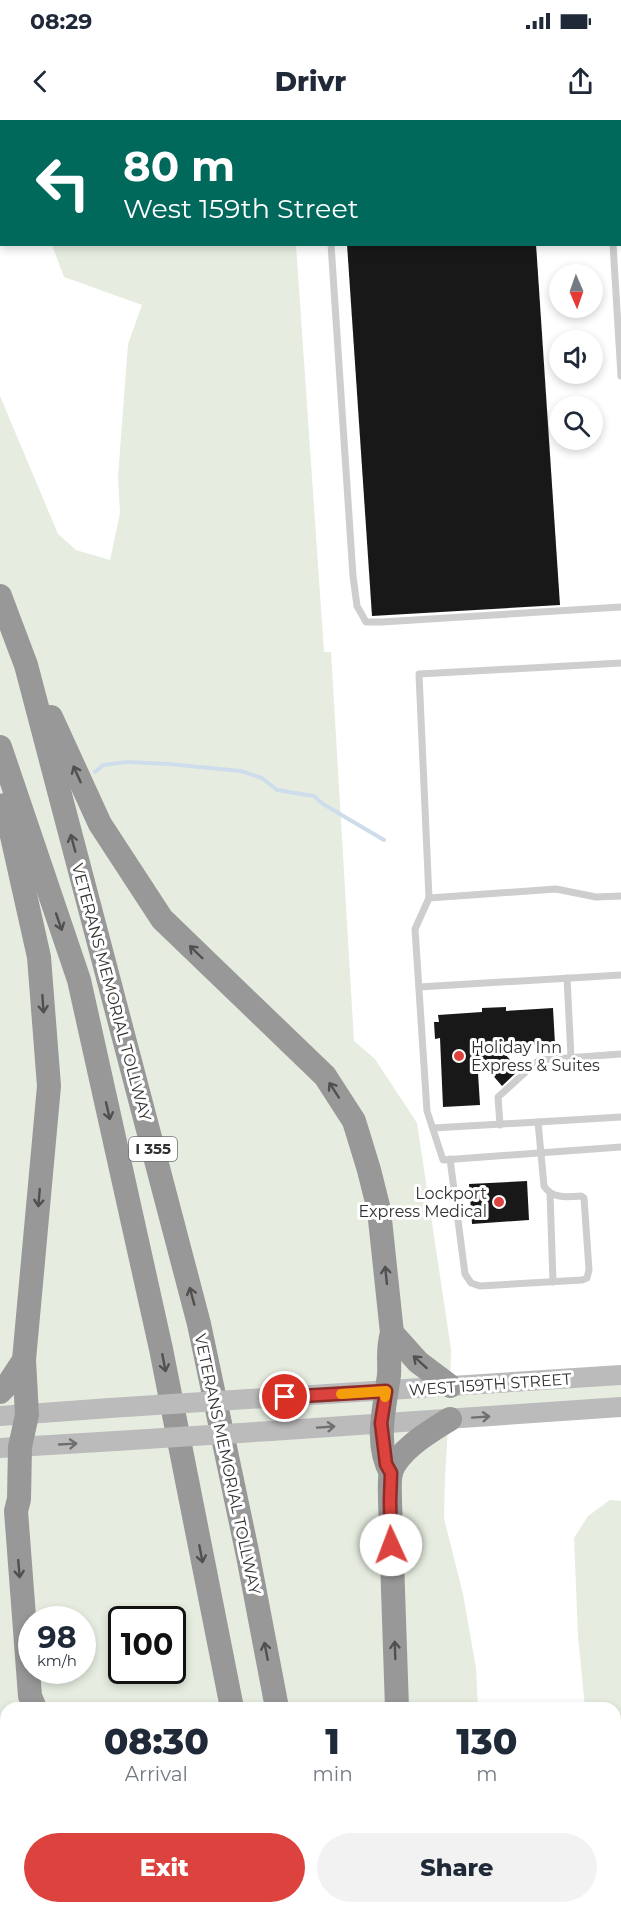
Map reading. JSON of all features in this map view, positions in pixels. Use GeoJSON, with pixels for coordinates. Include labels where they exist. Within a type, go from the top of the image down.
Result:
{"type":"FeatureCollection","features":[{"type":"Feature","properties":{"kind":"highway","name":"VETERANS MEMORIAL TOLLWAY"},"geometry":{"type":"LineString","coordinates":[[0,596],[26,665],[199,1324],[276,1702]]}},
{"type":"Feature","properties":{"kind":"highway"},"geometry":{"type":"LineString","coordinates":[[16,638],[100,824],[162,919],[325,1076],[354,1121],[379,1210],[392,1333],[388,1347],[389,1374],[381,1423],[386,1464],[391,1473]]}},
{"type":"Feature","properties":{"kind":"highway","name":"VETERANS MEMORIAL TOLLWAY"},"geometry":{"type":"LineString","coordinates":[[0,747],[79,980],[161,1349],[231,1702]]}},
{"type":"Feature","properties":{"kind":"highway"},"geometry":{"type":"LineString","coordinates":[[0,782],[39,957],[50,1086],[24,1360],[27,1415],[10,1447],[19,1499],[8,1502],[32,1702]]}},
{"type":"Feature","properties":{"kind":"highway"},"geometry":{"type":"LineString","coordinates":[[392,1333],[418,1362],[450,1386]]}},
{"type":"Feature","properties":{"kind":"highway"},"geometry":{"type":"LineString","coordinates":[[0,1392],[24,1360]]}},
{"type":"Feature","properties":{"kind":"highway"},"geometry":{"type":"LineString","coordinates":[[397,1702],[391,1473],[400,1458],[418,1439],[450,1419]]}},
{"type":"Feature","properties":{"kind":"main road","name":"WEST 159TH STREET"},"geometry":{"type":"LineString","coordinates":[[0,1416],[621,1375]]}},
{"type":"Feature","properties":{"kind":"main road","name":"WEST 159TH STREET"},"geometry":{"type":"LineString","coordinates":[[10,1447],[621,1407]]}},
{"type":"Feature","properties":{"kind":"lane"},"geometry":{"type":"LineString","coordinates":[[331,246],[353,576],[357,606],[366,622],[621,607]]}},
{"type":"Feature","properties":{"kind":"lane"},"geometry":{"type":"LineString","coordinates":[[613,246],[621,376]]}},
{"type":"Feature","properties":{"kind":"lane"},"geometry":{"type":"LineString","coordinates":[[621,663],[419,674],[429,898],[415,928],[427,1111],[443,1160],[621,1147]]}},
{"type":"Feature","properties":{"kind":"lane"},"geometry":{"type":"LineString","coordinates":[[429,898],[556,889],[596,897],[621,896]]}},
{"type":"Feature","properties":{"kind":"lane"},"geometry":{"type":"LineString","coordinates":[[419,987],[621,975]]}},
{"type":"Feature","properties":{"kind":"lane"},"geometry":{"type":"LineString","coordinates":[[567,978],[571,1057]]}},
{"type":"Feature","properties":{"kind":"lane"},"geometry":{"type":"LineString","coordinates":[[500,1125],[498,1097],[539,1060],[621,1054]]}},
{"type":"Feature","properties":{"kind":"lane"},"geometry":{"type":"LineString","coordinates":[[433,1128],[621,1117]]}},
{"type":"Feature","properties":{"kind":"lane"},"geometry":{"type":"LineString","coordinates":[[450,1160],[465,1274],[471,1283],[480,1286],[587,1278],[589,1270],[584,1198],[580,1196],[557,1197],[543,1186],[538,1122]]}},
{"type":"Feature","properties":{"kind":"lane"},"geometry":{"type":"LineString","coordinates":[[550,1193],[553,1282]]}},
{"type":"Feature","properties":{"kind":"shaded area"},"geometry":{"type":"Polygon","coordinates":[[[52,246],[296,246],[324,652],[331,652],[354,1041],[375,1059],[417,1123],[451,1349],[450,1394],[621,1384],[621,1398],[449,1410],[444,1518],[463,1594],[476,1668],[478,1702],[0,1702],[0,396],[58,534],[76,550],[110,560],[120,513],[118,477],[128,344],[142,305],[64,277],[52,246]]]}},
{"type":"Feature","properties":{"kind":"shaded area"},"geometry":{"type":"Polygon","coordinates":[[[610,1500],[621,1501],[621,1702],[584,1702],[578,1636],[574,1538],[588,1516],[610,1500]]]}},
{"type":"Feature","properties":{"kind":"building"},"geometry":{"type":"Polygon","coordinates":[[[347,246],[536,246],[560,605],[372,616],[347,246]]]}},
{"type":"Feature","properties":{"kind":"building","name":"Holiday Inn Express & Suites"},"geometry":{"type":"Polygon","coordinates":[[[506,1007],[506,1011],[553,1008],[555,1044],[499,1047],[519,1070],[502,1086],[477,1057],[480,1105],[443,1107],[440,1038],[435,1039],[434,1022],[439,1022],[438,1015],[482,1012],[482,1008],[506,1007]]]}},
{"type":"Feature","properties":{"kind":"building","name":"Lockport Express Medical"},"geometry":{"type":"Polygon","coordinates":[[[527,1181],[529,1220],[472,1224],[469,1184],[527,1181]]]}},
{"type":"Feature","properties":{"kind":"waterway"},"geometry":{"type":"LineString","coordinates":[[95,772],[103,765],[127,762],[241,771],[262,778],[277,790],[314,796],[323,804],[384,840]]}},
{"type":"Feature","properties":{"kind":"slow traffic"},"geometry":{"type":"LineString","coordinates":[[341,1394],[386,1391],[385,1397]]}},
{"type":"Feature","properties":{"kind":"place","name":"Holiday Inn Express & Suites"},"geometry":{"type":"Point","coordinates":[459,1056]}},
{"type":"Feature","properties":{"kind":"place","name":"Lockport Express Medical"},"geometry":{"type":"Point","coordinates":[499,1202]}},
{"type":"Feature","properties":{"kind":"route"},"geometry":{"type":"LineString","coordinates":[[285,1397],[386,1391],[381,1423],[386,1464],[391,1473],[391,1545]]}}]}
